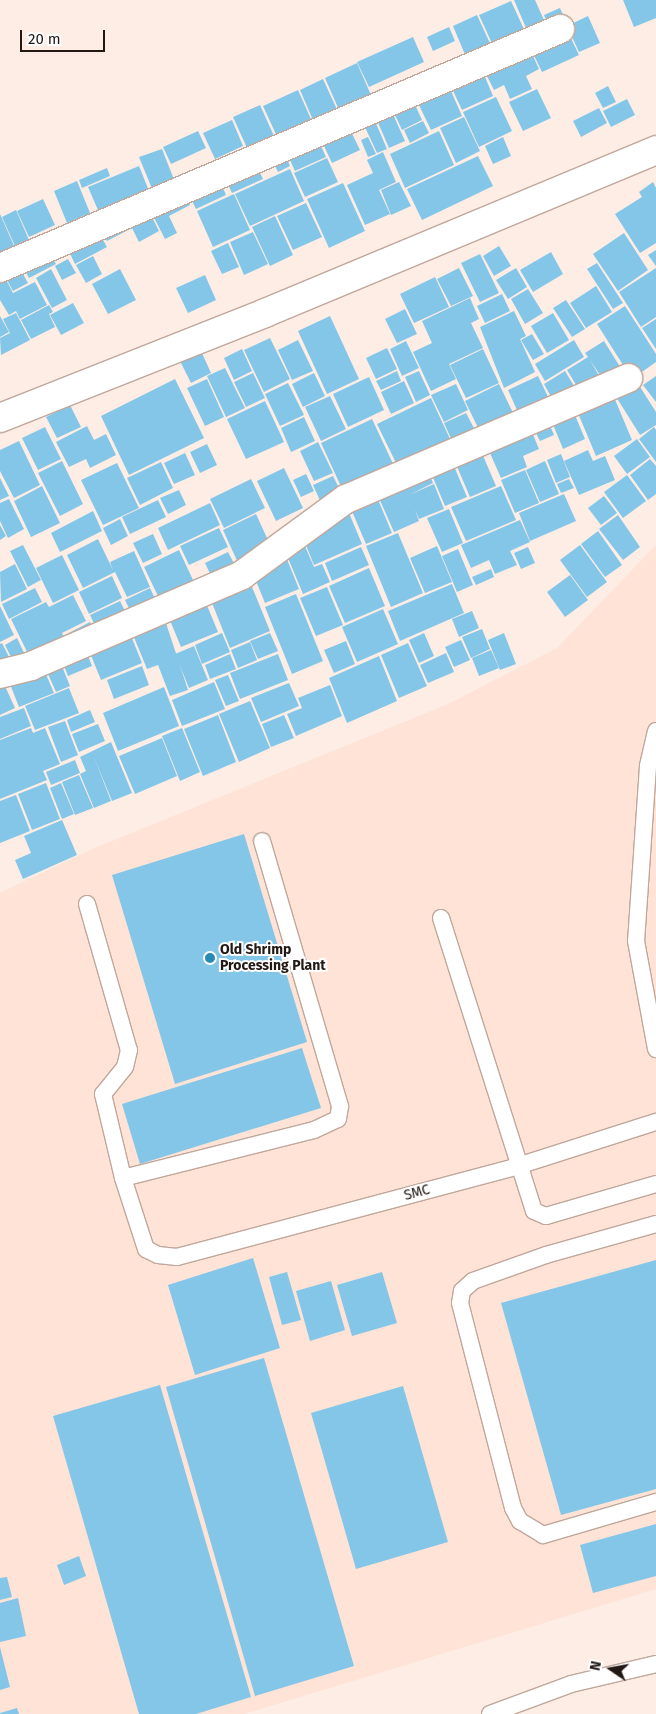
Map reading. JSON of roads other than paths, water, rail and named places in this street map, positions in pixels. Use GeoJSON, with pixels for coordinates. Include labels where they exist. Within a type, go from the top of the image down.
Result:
{"type":"FeatureCollection","features":[{"type":"Feature","properties":{"kind":"street"},"geometry":{"type":"LineString","coordinates":[[0,268],[560,29]]}},
{"type":"Feature","properties":{"kind":"street"},"geometry":{"type":"LineString","coordinates":[[0,418],[266,313],[656,150]]}},
{"type":"Feature","properties":{"kind":"street"},"geometry":{"type":"LineString","coordinates":[[0,674],[31,666],[242,575],[346,499],[628,378]]}},
{"type":"Feature","properties":{"kind":"lane"},"geometry":{"type":"LineString","coordinates":[[656,731],[648,766],[636,941],[656,1049]]}},
{"type":"Feature","properties":{"kind":"lane"},"geometry":{"type":"LineString","coordinates":[[87,904],[130,1050],[124,1067],[103,1094],[123,1178],[314,1130],[338,1119],[338,1100],[262,841]]}},
{"type":"Feature","properties":{"kind":"lane"},"geometry":{"type":"LineString","coordinates":[[441,918],[518,1166],[534,1211],[546,1216],[656,1184]]}},
{"type":"Feature","properties":{"kind":"lane","name":"SMC"},"geometry":{"type":"LineString","coordinates":[[123,1178],[146,1250],[177,1257],[518,1166],[656,1122]]}},
{"type":"Feature","properties":{"kind":"lane"},"geometry":{"type":"LineString","coordinates":[[656,1224],[546,1255],[473,1281],[462,1291],[460,1303],[513,1508],[520,1521],[543,1535],[656,1502]]}},
{"type":"Feature","properties":{"kind":"lane"},"geometry":{"type":"LineString","coordinates":[[490,1714],[571,1684],[656,1664]]}},
{"type":"Feature","properties":{"kind":"place","name":"Old Shrimp Processing Plant"},"geometry":{"type":"Point","coordinates":[210,958]}}]}
